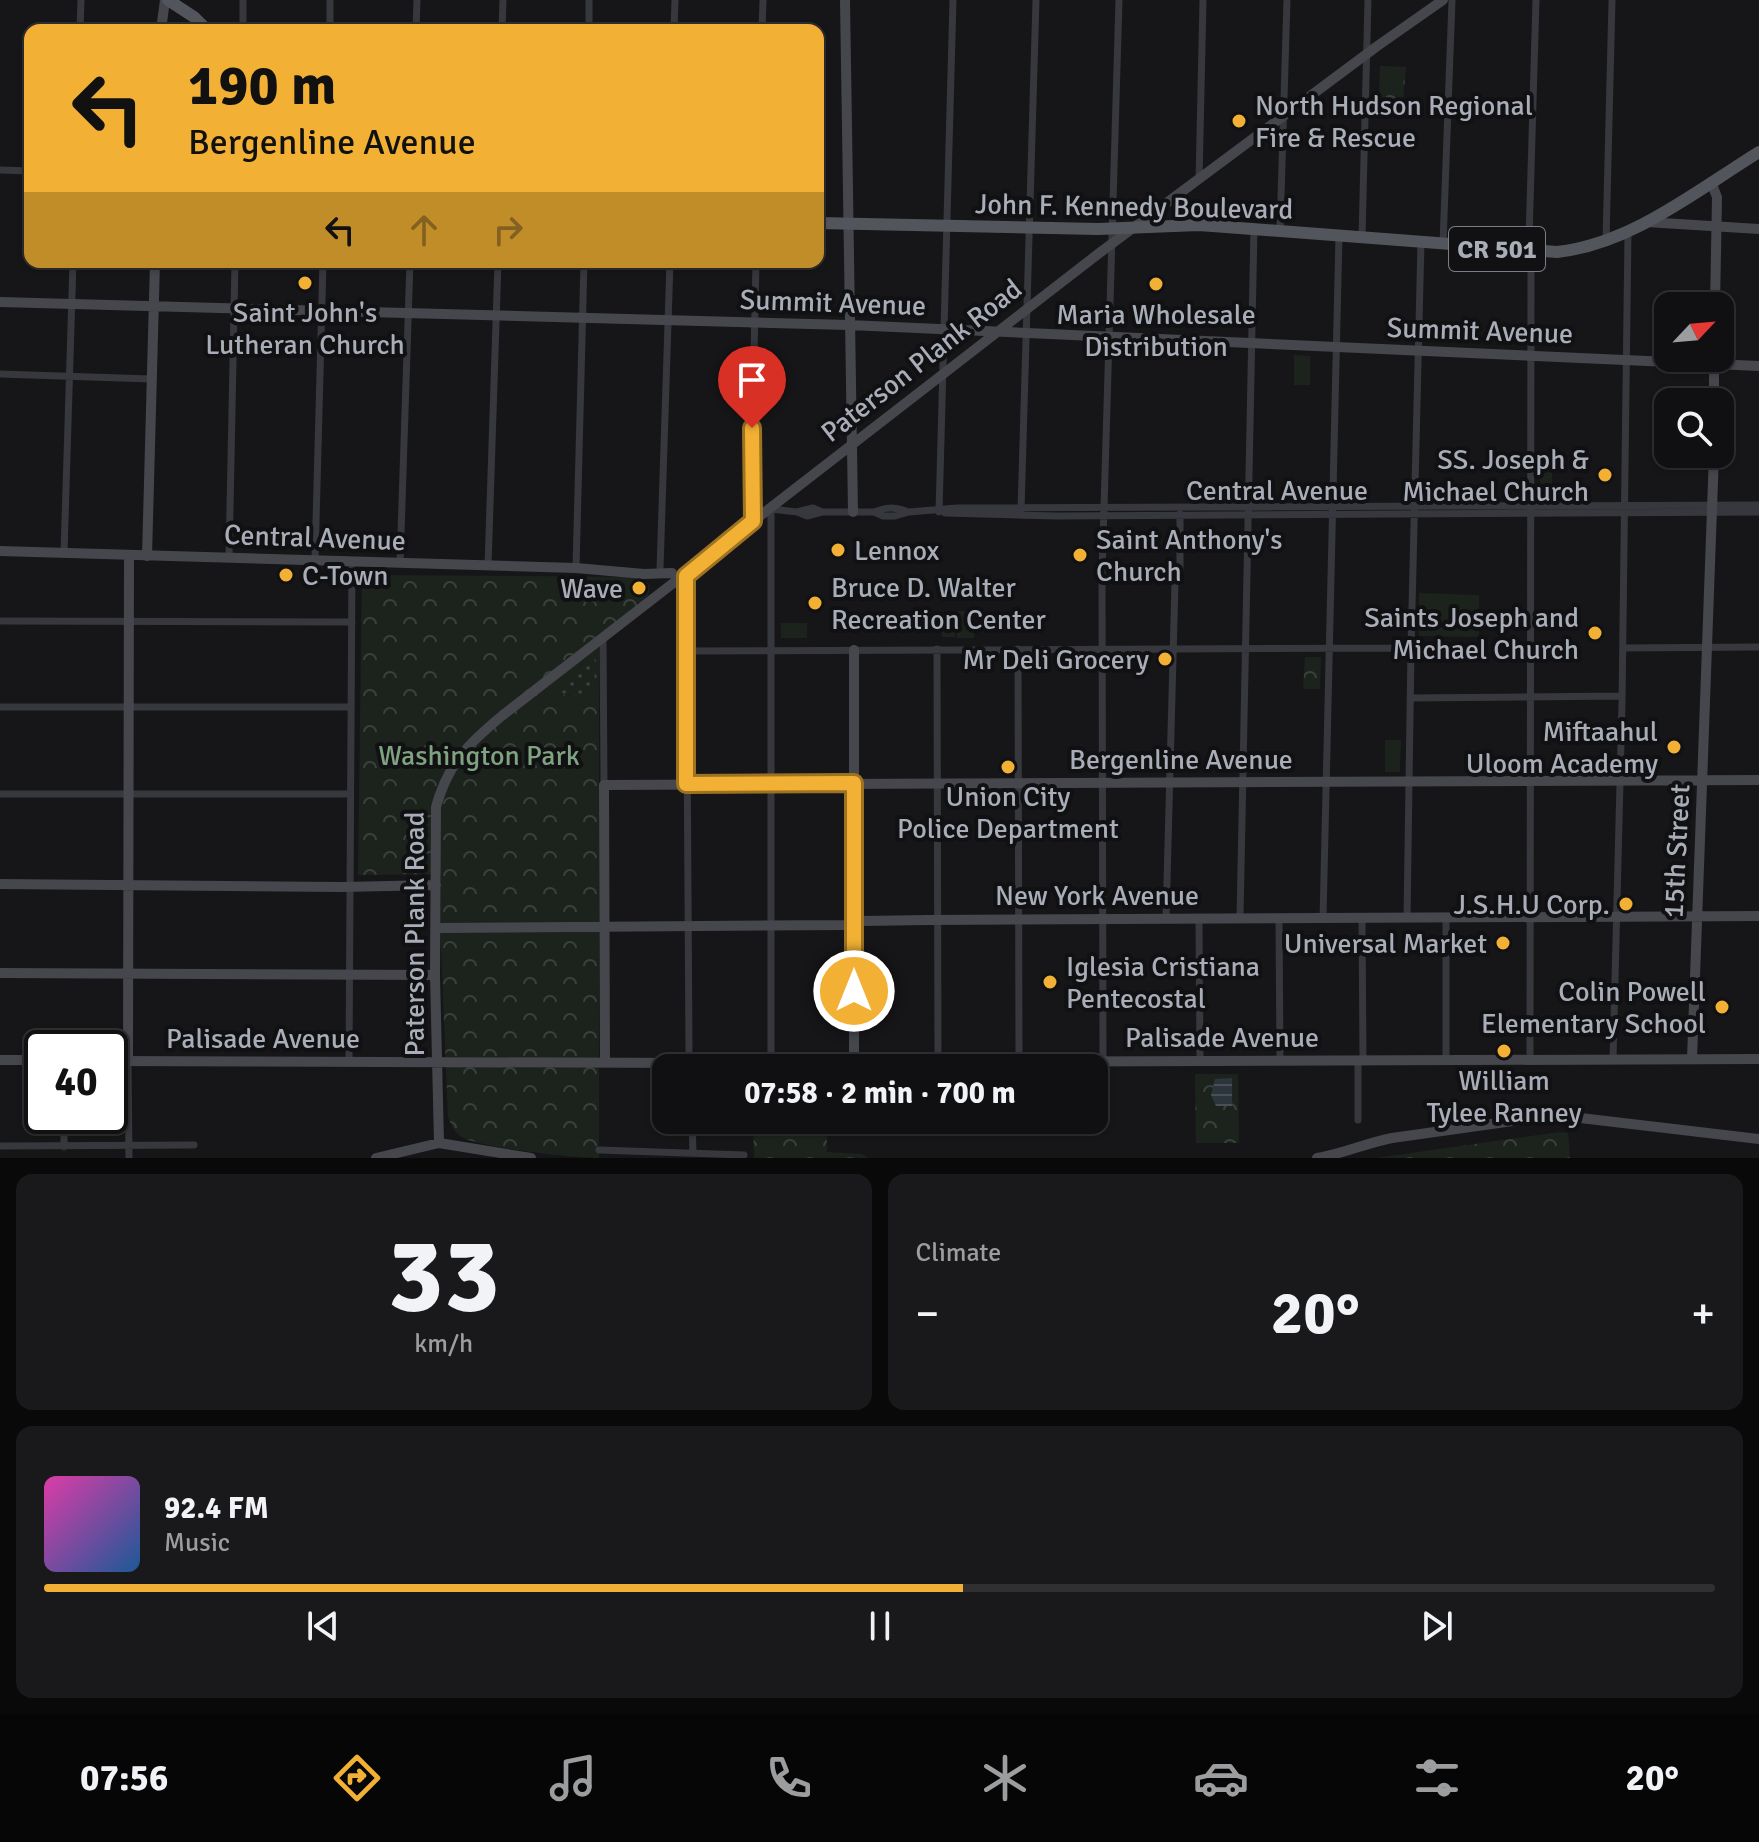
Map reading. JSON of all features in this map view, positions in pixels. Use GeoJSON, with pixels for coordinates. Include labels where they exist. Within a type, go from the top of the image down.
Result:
{"type":"FeatureCollection","features":[{"type":"Feature","properties":{"kind":"main road"},"geometry":{"type":"LineString","coordinates":[[166,0],[201,24]]}},
{"type":"Feature","properties":{"kind":"main road","name":"John F. Kennedy Boulevard"},"geometry":{"type":"LineString","coordinates":[[824,223],[1029,229],[1112,236],[1133,229],[1199,225],[1529,252],[1569,251],[1628,232],[1759,152]]}},
{"type":"Feature","properties":{"kind":"street"},"geometry":{"type":"LineString","coordinates":[[80,24],[81,0]]}},
{"type":"Feature","properties":{"kind":"street"},"geometry":{"type":"LineString","coordinates":[[162,24],[166,0]]}},
{"type":"Feature","properties":{"kind":"street"},"geometry":{"type":"LineString","coordinates":[[243,0],[243,24]]}},
{"type":"Feature","properties":{"kind":"street"},"geometry":{"type":"LineString","coordinates":[[330,0],[330,24]]}},
{"type":"Feature","properties":{"kind":"street"},"geometry":{"type":"LineString","coordinates":[[416,24],[417,0]]}},
{"type":"Feature","properties":{"kind":"street"},"geometry":{"type":"LineString","coordinates":[[502,24],[503,0]]}},
{"type":"Feature","properties":{"kind":"street"},"geometry":{"type":"LineString","coordinates":[[589,0],[589,24]]}},
{"type":"Feature","properties":{"kind":"street"},"geometry":{"type":"LineString","coordinates":[[674,24],[675,0]]}},
{"type":"Feature","properties":{"kind":"street"},"geometry":{"type":"LineString","coordinates":[[762,24],[763,0]]}},
{"type":"Feature","properties":{"kind":"street"},"geometry":{"type":"LineString","coordinates":[[845,0],[853,512]]}},
{"type":"Feature","properties":{"kind":"street"},"geometry":{"type":"LineString","coordinates":[[939,512],[953,0]]}},
{"type":"Feature","properties":{"kind":"street"},"geometry":{"type":"LineString","coordinates":[[1021,512],[1036,0]]}},
{"type":"Feature","properties":{"kind":"street"},"geometry":{"type":"LineString","coordinates":[[1103,1054],[1104,511],[1119,0]]}},
{"type":"Feature","properties":{"kind":"street"},"geometry":{"type":"LineString","coordinates":[[1199,180],[1203,0]]}},
{"type":"Feature","properties":{"kind":"street"},"geometry":{"type":"LineString","coordinates":[[1280,230],[1287,0]]}},
{"type":"Feature","properties":{"kind":"street"},"geometry":{"type":"LineString","coordinates":[[1362,237],[1368,0]]}},
{"type":"Feature","properties":{"kind":"street"},"geometry":{"type":"LineString","coordinates":[[1133,229],[1367,53],[1443,0]]}},
{"type":"Feature","properties":{"kind":"street"},"geometry":{"type":"LineString","coordinates":[[1443,244],[1452,0]]}},
{"type":"Feature","properties":{"kind":"street"},"geometry":{"type":"LineString","coordinates":[[1530,1059],[1529,252],[1536,0]]}},
{"type":"Feature","properties":{"kind":"street"},"geometry":{"type":"LineString","coordinates":[[1606,241],[1612,0]]}},
{"type":"Feature","properties":{"kind":"street"},"geometry":{"type":"LineString","coordinates":[[0,170],[24,171]]}},
{"type":"Feature","properties":{"kind":"street"},"geometry":{"type":"LineString","coordinates":[[1711,182],[1717,197],[1715,292]]}},
{"type":"Feature","properties":{"kind":"street"},"geometry":{"type":"LineString","coordinates":[[1644,222],[1759,229]]}},
{"type":"Feature","properties":{"kind":"street"},"geometry":{"type":"LineString","coordinates":[[1240,918],[1254,228]]}},
{"type":"Feature","properties":{"kind":"street"},"geometry":{"type":"LineString","coordinates":[[1613,1059],[1623,648],[1628,232]]}},
{"type":"Feature","properties":{"kind":"street"},"geometry":{"type":"LineString","coordinates":[[1323,919],[1339,235]]}},
{"type":"Feature","properties":{"kind":"street","name":"Paterson Plank Road"},"geometry":{"type":"LineString","coordinates":[[439,1143],[435,975],[436,807],[454,760],[484,730],[1027,309],[1112,236]]}},
{"type":"Feature","properties":{"kind":"street"},"geometry":{"type":"LineString","coordinates":[[1407,918],[1421,242]]}},
{"type":"Feature","properties":{"kind":"street"},"geometry":{"type":"LineString","coordinates":[[64,553],[73,268]]}},
{"type":"Feature","properties":{"kind":"street"},"geometry":{"type":"LineString","coordinates":[[147,556],[155,268]]}},
{"type":"Feature","properties":{"kind":"street"},"geometry":{"type":"LineString","coordinates":[[229,558],[235,268]]}},
{"type":"Feature","properties":{"kind":"street"},"geometry":{"type":"LineString","coordinates":[[315,560],[323,268]]}},
{"type":"Feature","properties":{"kind":"street"},"geometry":{"type":"LineString","coordinates":[[400,563],[410,268]]}},
{"type":"Feature","properties":{"kind":"street"},"geometry":{"type":"LineString","coordinates":[[488,566],[498,268]]}},
{"type":"Feature","properties":{"kind":"street"},"geometry":{"type":"LineString","coordinates":[[576,568],[584,268]]}},
{"type":"Feature","properties":{"kind":"street"},"geometry":{"type":"LineString","coordinates":[[660,569],[670,268]]}},
{"type":"Feature","properties":{"kind":"street"},"geometry":{"type":"LineString","coordinates":[[753,521],[756,268]]}},
{"type":"Feature","properties":{"kind":"street","name":"Summit Avenue"},"geometry":{"type":"LineString","coordinates":[[0,302],[849,325],[1654,360]]}},
{"type":"Feature","properties":{"kind":"street","name":"Summit Avenue"},"geometry":{"type":"LineString","coordinates":[[1734,363],[1759,366]]}},
{"type":"Feature","properties":{"kind":"street"},"geometry":{"type":"LineString","coordinates":[[0,374],[151,379]]}},
{"type":"Feature","properties":{"kind":"street","name":"15th Street"},"geometry":{"type":"LineString","coordinates":[[1692,1059],[1713,468]]}},
{"type":"Feature","properties":{"kind":"street","name":"Central Avenue"},"geometry":{"type":"LineString","coordinates":[[771,509],[807,516],[822,512],[874,512],[883,516],[909,512],[956,515],[1104,511],[1624,510],[1759,505]]}},
{"type":"Feature","properties":{"kind":"street"},"geometry":{"type":"LineString","coordinates":[[771,509],[771,1054]]}},
{"type":"Feature","properties":{"kind":"street","name":"Central Avenue"},"geometry":{"type":"LineString","coordinates":[[1712,509],[1759,512]]}},
{"type":"Feature","properties":{"kind":"street"},"geometry":{"type":"LineString","coordinates":[[1166,919],[1168,782],[1175,583],[1180,571],[1180,511]]}},
{"type":"Feature","properties":{"kind":"street","name":"Central Avenue"},"geometry":{"type":"LineString","coordinates":[[0,551],[672,573]]}},
{"type":"Feature","properties":{"kind":"street"},"geometry":{"type":"LineString","coordinates":[[128,1030],[129,555]]}},
{"type":"Feature","properties":{"kind":"street"},"geometry":{"type":"LineString","coordinates":[[349,1062],[352,561]]}},
{"type":"Feature","properties":{"kind":"street","name":"Central Avenue"},"geometry":{"type":"LineString","coordinates":[[629,571],[634,568],[660,569],[686,576]]}},
{"type":"Feature","properties":{"kind":"street"},"geometry":{"type":"LineString","coordinates":[[644,574],[655,587],[656,598]]}},
{"type":"Feature","properties":{"kind":"street"},"geometry":{"type":"LineString","coordinates":[[686,576],[689,1054]]}},
{"type":"Feature","properties":{"kind":"street"},"geometry":{"type":"LineString","coordinates":[[0,621],[352,622]]}},
{"type":"Feature","properties":{"kind":"street"},"geometry":{"type":"LineString","coordinates":[[603,637],[605,1063]]}},
{"type":"Feature","properties":{"kind":"street"},"geometry":{"type":"LineString","coordinates":[[1623,648],[1759,647]]}},
{"type":"Feature","properties":{"kind":"street"},"geometry":{"type":"LineString","coordinates":[[687,651],[1411,648]]}},
{"type":"Feature","properties":{"kind":"street"},"geometry":{"type":"LineString","coordinates":[[937,649],[938,1054]]}},
{"type":"Feature","properties":{"kind":"street"},"geometry":{"type":"LineString","coordinates":[[1018,649],[1019,1054]]}},
{"type":"Feature","properties":{"kind":"street"},"geometry":{"type":"LineString","coordinates":[[854,650],[854,1054]]}},
{"type":"Feature","properties":{"kind":"street"},"geometry":{"type":"LineString","coordinates":[[1410,698],[1622,696]]}},
{"type":"Feature","properties":{"kind":"street"},"geometry":{"type":"LineString","coordinates":[[0,707],[351,707]]}},
{"type":"Feature","properties":{"kind":"street","name":"Bergenline Avenue"},"geometry":{"type":"LineString","coordinates":[[604,785],[1759,780]]}},
{"type":"Feature","properties":{"kind":"street"},"geometry":{"type":"LineString","coordinates":[[0,794],[350,794]]}},
{"type":"Feature","properties":{"kind":"street"},"geometry":{"type":"LineString","coordinates":[[0,884],[436,885]]}},
{"type":"Feature","properties":{"kind":"street","name":"New York Avenue"},"geometry":{"type":"LineString","coordinates":[[436,928],[936,920],[1759,916]]}},
{"type":"Feature","properties":{"kind":"street"},"geometry":{"type":"LineString","coordinates":[[1358,1120],[1362,918]]}},
{"type":"Feature","properties":{"kind":"street"},"geometry":{"type":"LineString","coordinates":[[1446,918],[1446,1060]]}},
{"type":"Feature","properties":{"kind":"street"},"geometry":{"type":"LineString","coordinates":[[1199,919],[1200,1060]]}},
{"type":"Feature","properties":{"kind":"street"},"geometry":{"type":"LineString","coordinates":[[1279,919],[1280,1060]]}},
{"type":"Feature","properties":{"kind":"street"},"geometry":{"type":"LineString","coordinates":[[0,973],[435,975]]}},
{"type":"Feature","properties":{"kind":"street","name":"Palisade Avenue"},"geometry":{"type":"LineString","coordinates":[[1108,1062],[1759,1059]]}},
{"type":"Feature","properties":{"kind":"street"},"geometry":{"type":"LineString","coordinates":[[0,1060],[24,1060]]}},
{"type":"Feature","properties":{"kind":"street"},"geometry":{"type":"LineString","coordinates":[[128,1061],[129,1158]]}},
{"type":"Feature","properties":{"kind":"street","name":"Palisade Avenue"},"geometry":{"type":"LineString","coordinates":[[128,1061],[652,1064]]}},
{"type":"Feature","properties":{"kind":"street"},"geometry":{"type":"LineString","coordinates":[[1317,1158],[1392,1138],[1521,1119],[1571,1115],[1759,1139]]}},
{"type":"Feature","properties":{"kind":"street"},"geometry":{"type":"LineString","coordinates":[[64,1134],[64,1147]]}},
{"type":"Feature","properties":{"kind":"street"},"geometry":{"type":"LineString","coordinates":[[692,1134],[693,1153]]}},
{"type":"Feature","properties":{"kind":"street"},"geometry":{"type":"LineString","coordinates":[[376,1158],[439,1143],[531,1158]]}},
{"type":"Feature","properties":{"kind":"street"},"geometry":{"type":"LineString","coordinates":[[0,1146],[194,1145]]}},
{"type":"Feature","properties":{"kind":"street"},"geometry":{"type":"LineString","coordinates":[[599,1150],[744,1155]]}},
{"type":"Feature","properties":{"kind":"green space"},"geometry":{"type":"Polygon","coordinates":[[[1380,66],[1406,67],[1403,101],[1379,100],[1380,66]]]}},
{"type":"Feature","properties":{"kind":"green space"},"geometry":{"type":"Polygon","coordinates":[[[1294,355],[1310,356],[1310,385],[1294,385],[1294,355]]]}},
{"type":"Feature","properties":{"kind":"green space"},"geometry":{"type":"Polygon","coordinates":[[[1540,462],[1560,462],[1560,472],[1552,473],[1552,495],[1540,495],[1540,462]]]}},
{"type":"Feature","properties":{"kind":"green space","name":"Washington Park"},"geometry":{"type":"Polygon","coordinates":[[[362,575],[641,577],[650,586],[648,596],[599,637],[599,1158],[529,1152],[472,1141],[457,1133],[448,1117],[440,923],[441,874],[358,875],[362,575]]]}},
{"type":"Feature","properties":{"kind":"green space"},"geometry":{"type":"Polygon","coordinates":[[[1419,593],[1479,595],[1479,637],[1419,636],[1419,593]]]}},
{"type":"Feature","properties":{"kind":"green space"},"geometry":{"type":"Polygon","coordinates":[[[956,611],[974,611],[974,638],[957,638],[956,628],[955,637],[942,637],[942,624],[956,624],[956,611]]]}},
{"type":"Feature","properties":{"kind":"green space"},"geometry":{"type":"Polygon","coordinates":[[[781,623],[807,623],[807,638],[781,638],[781,623]]]}},
{"type":"Feature","properties":{"kind":"green space"},"geometry":{"type":"Polygon","coordinates":[[[1305,657],[1321,657],[1320,689],[1303,689],[1305,657]]]}},
{"type":"Feature","properties":{"kind":"green space"},"geometry":{"type":"Polygon","coordinates":[[[593,658],[596,660],[595,685],[582,690],[582,696],[565,695],[548,700],[545,697],[593,658]]]}},
{"type":"Feature","properties":{"kind":"green space"},"geometry":{"type":"Polygon","coordinates":[[[1385,740],[1401,740],[1400,772],[1385,772],[1385,740]]]}},
{"type":"Feature","properties":{"kind":"green space"},"geometry":{"type":"Polygon","coordinates":[[[1195,1074],[1238,1074],[1239,1143],[1196,1143],[1195,1074]]]}},
{"type":"Feature","properties":{"kind":"green space"},"geometry":{"type":"Polygon","coordinates":[[[1568,1133],[1570,1158],[1376,1158],[1568,1133]]]}},
{"type":"Feature","properties":{"kind":"green space"},"geometry":{"type":"Polygon","coordinates":[[[753,1134],[827,1134],[827,1152],[861,1154],[869,1158],[754,1158],[753,1134]]]}},
{"type":"Feature","properties":{"kind":"shaded area"},"geometry":{"type":"Polygon","coordinates":[[[1232,1078],[1232,1106],[1216,1106],[1211,1095],[1215,1079],[1232,1078]]]}},
{"type":"Feature","properties":{"kind":"place","name":"North Hudson Regional Fire & Rescue"},"geometry":{"type":"Point","coordinates":[1239,121]}},
{"type":"Feature","properties":{"kind":"place","name":"Saint John's Lutheran Church"},"geometry":{"type":"Point","coordinates":[305,283]}},
{"type":"Feature","properties":{"kind":"place","name":"Maria Wholesale Distribution"},"geometry":{"type":"Point","coordinates":[1156,284]}},
{"type":"Feature","properties":{"kind":"place","name":"SS. Joseph & Michael Church"},"geometry":{"type":"Point","coordinates":[1605,475]}},
{"type":"Feature","properties":{"kind":"place","name":"Lennox"},"geometry":{"type":"Point","coordinates":[838,550]}},
{"type":"Feature","properties":{"kind":"place","name":"Saint Anthony's Church"},"geometry":{"type":"Point","coordinates":[1080,555]}},
{"type":"Feature","properties":{"kind":"place","name":"C-Town"},"geometry":{"type":"Point","coordinates":[286,575]}},
{"type":"Feature","properties":{"kind":"place","name":"Wave"},"geometry":{"type":"Point","coordinates":[639,588]}},
{"type":"Feature","properties":{"kind":"place","name":"Bruce D. Walter Recreation Center"},"geometry":{"type":"Point","coordinates":[815,603]}},
{"type":"Feature","properties":{"kind":"place","name":"Saints Joseph and Michael Church"},"geometry":{"type":"Point","coordinates":[1595,633]}},
{"type":"Feature","properties":{"kind":"place","name":"Mr Deli Grocery"},"geometry":{"type":"Point","coordinates":[1165,659]}},
{"type":"Feature","properties":{"kind":"place","name":"Miftaahul Uloom Academy"},"geometry":{"type":"Point","coordinates":[1674,747]}},
{"type":"Feature","properties":{"kind":"place","name":"Union City Police Department"},"geometry":{"type":"Point","coordinates":[1008,767]}},
{"type":"Feature","properties":{"kind":"place","name":"J.S.H.U Corp."},"geometry":{"type":"Point","coordinates":[1626,904]}},
{"type":"Feature","properties":{"kind":"place","name":"Universal Market"},"geometry":{"type":"Point","coordinates":[1503,943]}},
{"type":"Feature","properties":{"kind":"place","name":"Iglesia Cristiana Pentecostal"},"geometry":{"type":"Point","coordinates":[1050,982]}},
{"type":"Feature","properties":{"kind":"place","name":"Colin Powell Elementary School"},"geometry":{"type":"Point","coordinates":[1722,1007]}},
{"type":"Feature","properties":{"kind":"place","name":"William Tylee Ranney"},"geometry":{"type":"Point","coordinates":[1504,1051]}},
{"type":"Feature","properties":{"kind":"route"},"geometry":{"type":"LineString","coordinates":[[752,428],[753,521],[686,576],[686,784],[854,783],[854,991]]}}]}
